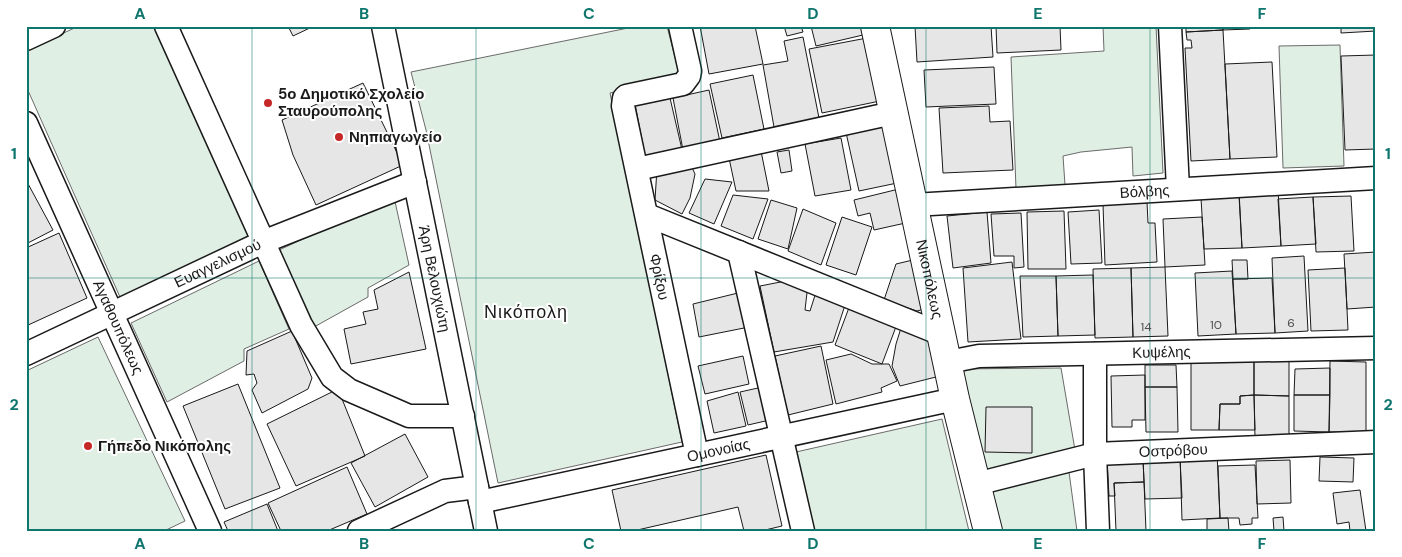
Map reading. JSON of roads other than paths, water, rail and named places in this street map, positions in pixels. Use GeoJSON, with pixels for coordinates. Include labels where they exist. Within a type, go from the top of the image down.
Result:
{"type":"FeatureCollection","features":[{"type":"Feature","properties":{"kind":"street"},"geometry":{"type":"LineString","coordinates":[[30,34],[54,26]]}},
{"type":"Feature","properties":{"kind":"street"},"geometry":{"type":"LineString","coordinates":[[166,26],[301,325],[332,377],[349,390],[409,416],[463,416]]}},
{"type":"Feature","properties":{"kind":"street","name":"Άρη Βελουχιώτη"},"geometry":{"type":"LineString","coordinates":[[384,26],[486,531]]}},
{"type":"Feature","properties":{"kind":"street","name":"Φρίξου"},"geometry":{"type":"LineString","coordinates":[[680,26],[690,71],[687,80],[683,84],[626,96],[623,106],[697,455]]}},
{"type":"Feature","properties":{"kind":"street","name":"Νικοπόλεως"},"geometry":{"type":"LineString","coordinates":[[875,26],[956,399],[988,531]]}},
{"type":"Feature","properties":{"kind":"street"},"geometry":{"type":"LineString","coordinates":[[1170,26],[1178,189]]}},
{"type":"Feature","properties":{"kind":"street"},"geometry":{"type":"LineString","coordinates":[[637,169],[894,113]]}},
{"type":"Feature","properties":{"kind":"street","name":"Αγαθουπόλεως"},"geometry":{"type":"LineString","coordinates":[[26,123],[210,531]]}},
{"type":"Feature","properties":{"kind":"street","name":"Βόλβης"},"geometry":{"type":"LineString","coordinates":[[914,205],[1376,178]]}},
{"type":"Feature","properties":{"kind":"street","name":"Ευαγγελισμού"},"geometry":{"type":"LineString","coordinates":[[26,354],[263,242],[415,182]]}},
{"type":"Feature","properties":{"kind":"street"},"geometry":{"type":"LineString","coordinates":[[647,215],[942,334]]}},
{"type":"Feature","properties":{"kind":"street"},"geometry":{"type":"LineString","coordinates":[[740,252],[803,531]]}},
{"type":"Feature","properties":{"kind":"street","name":"Κυψέλης"},"geometry":{"type":"LineString","coordinates":[[948,362],[979,356],[1376,348]]}},
{"type":"Feature","properties":{"kind":"street"},"geometry":{"type":"LineString","coordinates":[[1094,354],[1098,531]]}},
{"type":"Feature","properties":{"kind":"street","name":"Ομονοίας"},"geometry":{"type":"LineString","coordinates":[[358,531],[445,491],[479,495],[697,455],[956,399]]}},
{"type":"Feature","properties":{"kind":"street","name":"Οστρόβου"},"geometry":{"type":"LineString","coordinates":[[976,484],[1095,454],[1376,442]]}},
{"type":"Feature","properties":{"kind":"place","name":"5ο Δημοτικό Σχολείο Σταυρούπολης"},"geometry":{"type":"Point","coordinates":[268,103]}},
{"type":"Feature","properties":{"kind":"place","name":"Νηπιαγωγείο"},"geometry":{"type":"Point","coordinates":[339,137]}},
{"type":"Feature","properties":{"kind":"place","name":"Γήπεδο Νικόπολης"},"geometry":{"type":"Point","coordinates":[88,446]}},
{"type":"Feature","properties":{"kind":"district","name":"Νικόπολη"},"geometry":{"type":"Point","coordinates":[526,312]}}]}
